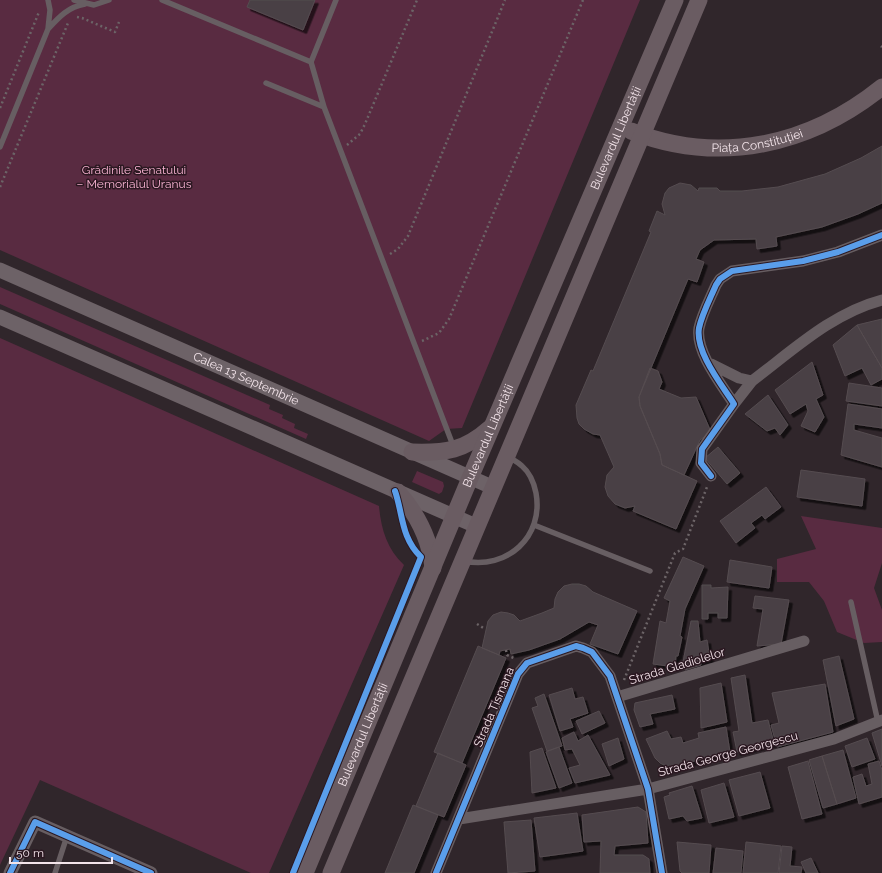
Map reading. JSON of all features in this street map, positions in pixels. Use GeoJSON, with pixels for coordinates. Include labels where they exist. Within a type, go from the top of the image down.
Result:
{"type":"FeatureCollection","features":[{"type":"Feature","properties":{"kind":"main road","name":"Bulevardul Libertății"},"geometry":{"type":"LineString","coordinates":[[305,873],[470,478],[622,127],[675,0]]}},
{"type":"Feature","properties":{"kind":"main road","name":"Bulevardul Libertății"},"geometry":{"type":"LineString","coordinates":[[331,873],[698,0]]}},
{"type":"Feature","properties":{"kind":"main road","name":"Piața Constituției"},"geometry":{"type":"LineString","coordinates":[[622,127],[672,144],[715,148],[736,148],[774,142],[814,130],[838,118],[882,87]]}},
{"type":"Feature","properties":{"kind":"main road","name":"Calea 13 Septembrie"},"geometry":{"type":"LineString","coordinates":[[0,270],[492,487]]}},
{"type":"Feature","properties":{"kind":"main road"},"geometry":{"type":"LineString","coordinates":[[0,317],[476,526]]}},
{"type":"Feature","properties":{"kind":"main road"},"geometry":{"type":"LineString","coordinates":[[412,452],[438,453],[455,450],[472,442],[492,427]]}},
{"type":"Feature","properties":{"kind":"main road"},"geometry":{"type":"LineString","coordinates":[[398,492],[411,508],[422,526],[429,546],[433,568]]}},
{"type":"Feature","properties":{"kind":"street"},"geometry":{"type":"LineString","coordinates":[[734,404],[707,361],[699,344],[699,328],[716,285],[727,273],[803,261],[838,252],[882,234]]}},
{"type":"Feature","properties":{"kind":"street"},"geometry":{"type":"LineString","coordinates":[[711,476],[701,463],[702,449],[752,381],[822,328],[844,314],[882,300]]}},
{"type":"Feature","properties":{"kind":"street"},"geometry":{"type":"LineString","coordinates":[[707,361],[720,370],[739,378],[752,381]]}},
{"type":"Feature","properties":{"kind":"street","name":"Strada Gladiolelor"},"geometry":{"type":"LineString","coordinates":[[662,873],[648,789],[617,697],[804,641]]}},
{"type":"Feature","properties":{"kind":"street","name":"Strada Tismana"},"geometry":{"type":"LineString","coordinates":[[436,873],[518,674],[527,663],[570,647],[583,648],[592,652],[607,671],[617,697]]}},
{"type":"Feature","properties":{"kind":"street","name":"Strada George Georgescu"},"geometry":{"type":"LineString","coordinates":[[459,819],[648,789],[834,739],[880,721]]}},
{"type":"Feature","properties":{"kind":"street"},"geometry":{"type":"LineString","coordinates":[[10,873],[35,822],[151,873]]}},
{"type":"Feature","properties":{"kind":"lane"},"geometry":{"type":"LineString","coordinates":[[0,147],[48,29],[50,10],[48,0]]}},
{"type":"Feature","properties":{"kind":"lane"},"geometry":{"type":"LineString","coordinates":[[74,0],[86,4]]}},
{"type":"Feature","properties":{"kind":"lane"},"geometry":{"type":"LineString","coordinates":[[48,29],[68,10],[76,5],[100,4],[109,0]]}},
{"type":"Feature","properties":{"kind":"lane"},"geometry":{"type":"LineString","coordinates":[[162,0],[311,62]]}},
{"type":"Feature","properties":{"kind":"lane"},"geometry":{"type":"LineString","coordinates":[[336,0],[311,62],[324,107],[341,148],[455,450]]}},
{"type":"Feature","properties":{"kind":"lane"},"geometry":{"type":"LineString","coordinates":[[266,83],[324,107]]}},
{"type":"Feature","properties":{"kind":"lane"},"geometry":{"type":"LineString","coordinates":[[462,560],[485,563],[510,555],[522,545],[534,525],[537,510],[534,486],[522,466],[506,454]]}},
{"type":"Feature","properties":{"kind":"lane"},"geometry":{"type":"LineString","coordinates":[[534,525],[650,571]]}},
{"type":"Feature","properties":{"kind":"lane"},"geometry":{"type":"LineString","coordinates":[[851,602],[880,721]]}},
{"type":"Feature","properties":{"kind":"lane"},"geometry":{"type":"LineString","coordinates":[[55,873],[67,836]]}},
{"type":"Feature","properties":{"kind":"path"},"geometry":{"type":"LineString","coordinates":[[341,148],[351,143],[360,134],[416,0]]}},
{"type":"Feature","properties":{"kind":"path"},"geometry":{"type":"LineString","coordinates":[[383,258],[398,249],[408,236],[506,0]]}},
{"type":"Feature","properties":{"kind":"path"},"geometry":{"type":"LineString","coordinates":[[414,343],[439,333],[449,319],[583,0]]}},
{"type":"Feature","properties":{"kind":"path"},"geometry":{"type":"LineString","coordinates":[[0,108],[40,9]]}},
{"type":"Feature","properties":{"kind":"path"},"geometry":{"type":"LineString","coordinates":[[0,187],[66,25],[72,19],[82,18],[115,32],[119,22]]}},
{"type":"Feature","properties":{"kind":"path"},"geometry":{"type":"LineString","coordinates":[[44,62],[51,64]]}},
{"type":"Feature","properties":{"kind":"path"},"geometry":{"type":"LineString","coordinates":[[20,118],[27,121]]}},
{"type":"Feature","properties":{"kind":"path"},"geometry":{"type":"LineString","coordinates":[[0,177],[4,178]]}},
{"type":"Feature","properties":{"kind":"path"},"geometry":{"type":"LineString","coordinates":[[617,697],[675,553],[683,549],[711,476]]}},
{"type":"Feature","properties":{"kind":"path"},"geometry":{"type":"LineString","coordinates":[[477,624],[485,629]]}},
{"type":"Feature","properties":{"kind":"green space","name":"Grădinile Senatului – Memorialul Uranus"},"geometry":{"type":"Polygon","coordinates":[[[0,0],[640,0],[462,428],[446,429],[429,441],[0,250],[0,0]]]}},
{"type":"Feature","properties":{"kind":"green space"},"geometry":{"type":"Polygon","coordinates":[[[0,287],[270,405],[269,409],[283,415],[282,418],[295,424],[294,428],[308,434],[306,439],[0,304],[0,287]]]}},
{"type":"Feature","properties":{"kind":"green space"},"geometry":{"type":"Polygon","coordinates":[[[0,338],[379,506],[383,531],[393,552],[404,565],[269,873],[251,873],[40,780],[0,865],[0,338]]]}},
{"type":"Feature","properties":{"kind":"green space"},"geometry":{"type":"Polygon","coordinates":[[[417,471],[443,482],[444,486],[442,492],[439,494],[412,482],[417,471]]]}},
{"type":"Feature","properties":{"kind":"green space"},"geometry":{"type":"Polygon","coordinates":[[[801,516],[882,528],[882,563],[874,588],[882,610],[882,642],[864,643],[837,632],[824,601],[809,582],[777,582],[777,559],[816,549],[801,516]]]}},
{"type":"Feature","properties":{"kind":"building"},"geometry":{"type":"Polygon","coordinates":[[[250,0],[315,0],[303,30],[247,7],[250,0]]]}},
{"type":"Feature","properties":{"kind":"building"},"geometry":{"type":"Polygon","coordinates":[[[882,146],[882,203],[858,214],[822,227],[776,237],[777,246],[757,249],[756,239],[714,240],[700,250],[696,259],[704,262],[697,282],[688,279],[639,397],[640,406],[660,454],[662,465],[697,481],[676,529],[633,511],[635,506],[625,508],[615,504],[608,496],[605,487],[607,475],[614,467],[600,435],[593,434],[579,424],[576,405],[591,370],[593,371],[651,232],[649,231],[657,211],[665,215],[662,204],[665,193],[669,188],[680,183],[691,185],[698,191],[699,188],[717,188],[720,191],[742,191],[778,187],[825,174],[861,158],[882,146]]]}},
{"type":"Feature","properties":{"kind":"building"},"geometry":{"type":"Polygon","coordinates":[[[882,319],[882,368],[857,325],[882,319]]]}},
{"type":"Feature","properties":{"kind":"building"},"geometry":{"type":"Polygon","coordinates":[[[857,325],[882,368],[882,379],[871,385],[862,368],[845,376],[833,345],[857,325]]]}},
{"type":"Feature","properties":{"kind":"building"},"geometry":{"type":"Polygon","coordinates":[[[812,362],[823,395],[816,399],[824,417],[815,432],[801,426],[808,411],[806,404],[790,414],[775,390],[812,362]]]}},
{"type":"Feature","properties":{"kind":"building"},"geometry":{"type":"Polygon","coordinates":[[[650,368],[658,371],[662,382],[659,389],[681,398],[696,397],[711,432],[700,440],[684,475],[662,465],[660,454],[640,406],[639,397],[650,368]]]}},
{"type":"Feature","properties":{"kind":"building"},"geometry":{"type":"Polygon","coordinates":[[[849,383],[882,388],[882,406],[846,401],[849,383]]]}},
{"type":"Feature","properties":{"kind":"building"},"geometry":{"type":"Polygon","coordinates":[[[768,395],[788,425],[780,435],[775,428],[767,431],[745,414],[768,395]]]}},
{"type":"Feature","properties":{"kind":"building"},"geometry":{"type":"Polygon","coordinates":[[[848,404],[882,409],[882,428],[854,424],[854,430],[882,438],[882,467],[841,455],[848,404]]]}},
{"type":"Feature","properties":{"kind":"building"},"geometry":{"type":"Polygon","coordinates":[[[718,447],[740,473],[727,484],[705,458],[718,447]]]}},
{"type":"Feature","properties":{"kind":"building"},"geometry":{"type":"Polygon","coordinates":[[[801,470],[865,479],[862,506],[797,497],[801,470]]]}},
{"type":"Feature","properties":{"kind":"building"},"geometry":{"type":"Polygon","coordinates":[[[766,487],[781,507],[765,519],[762,515],[751,523],[755,528],[736,543],[720,521],[766,487]]]}},
{"type":"Feature","properties":{"kind":"building"},"geometry":{"type":"Polygon","coordinates":[[[683,557],[704,566],[685,609],[680,636],[682,637],[678,656],[676,656],[675,667],[653,664],[660,621],[666,623],[670,601],[664,598],[683,557]]]}},
{"type":"Feature","properties":{"kind":"building"},"geometry":{"type":"Polygon","coordinates":[[[730,560],[772,567],[769,588],[727,582],[730,560]]]}},
{"type":"Feature","properties":{"kind":"building"},"geometry":{"type":"Polygon","coordinates":[[[572,584],[586,586],[593,592],[637,611],[618,654],[590,644],[598,625],[589,622],[560,639],[529,650],[511,654],[510,649],[500,651],[499,655],[482,648],[488,621],[493,615],[501,612],[508,613],[514,615],[520,621],[542,613],[554,608],[555,599],[558,592],[564,586],[572,584]]]}},
{"type":"Feature","properties":{"kind":"building"},"geometry":{"type":"Polygon","coordinates":[[[702,585],[711,585],[711,588],[728,587],[727,618],[718,618],[718,613],[708,613],[708,619],[702,619],[702,585]]]}},
{"type":"Feature","properties":{"kind":"building"},"geometry":{"type":"Polygon","coordinates":[[[755,596],[789,600],[781,644],[757,646],[763,609],[753,608],[755,596]]]}},
{"type":"Feature","properties":{"kind":"building"},"geometry":{"type":"Polygon","coordinates":[[[691,621],[698,621],[700,642],[707,640],[710,659],[700,661],[701,665],[685,670],[683,662],[691,621]]]}},
{"type":"Feature","properties":{"kind":"building"},"geometry":{"type":"Polygon","coordinates":[[[478,646],[506,658],[462,763],[434,752],[478,646]]]}},
{"type":"Feature","properties":{"kind":"building"},"geometry":{"type":"Polygon","coordinates":[[[839,656],[854,719],[836,726],[823,660],[839,656]]]}},
{"type":"Feature","properties":{"kind":"building"},"geometry":{"type":"Polygon","coordinates":[[[745,675],[752,723],[768,720],[774,743],[737,752],[733,732],[739,731],[731,678],[745,675]]]}},
{"type":"Feature","properties":{"kind":"building"},"geometry":{"type":"Polygon","coordinates":[[[721,683],[727,722],[701,728],[700,688],[721,683]]]}},
{"type":"Feature","properties":{"kind":"building"},"geometry":{"type":"Polygon","coordinates":[[[825,684],[833,732],[777,747],[771,725],[779,723],[772,693],[825,684]]]}},
{"type":"Feature","properties":{"kind":"building"},"geometry":{"type":"Polygon","coordinates":[[[572,688],[575,699],[583,697],[588,713],[570,719],[573,727],[560,731],[549,695],[572,688]]]}},
{"type":"Feature","properties":{"kind":"building"},"geometry":{"type":"Polygon","coordinates":[[[544,694],[562,746],[547,751],[532,708],[538,706],[535,698],[544,694]]]}},
{"type":"Feature","properties":{"kind":"building"},"geometry":{"type":"Polygon","coordinates":[[[672,695],[675,709],[650,714],[653,724],[640,727],[634,710],[635,703],[672,695]]]}},
{"type":"Feature","properties":{"kind":"building"},"geometry":{"type":"Polygon","coordinates":[[[599,711],[605,723],[582,734],[576,721],[599,711]]]}},
{"type":"Feature","properties":{"kind":"building"},"geometry":{"type":"Polygon","coordinates":[[[726,727],[730,752],[675,766],[666,766],[660,763],[655,758],[646,739],[667,731],[671,739],[681,737],[683,743],[699,738],[698,733],[726,727]]]}},
{"type":"Feature","properties":{"kind":"building"},"geometry":{"type":"Polygon","coordinates":[[[882,729],[882,766],[872,733],[882,729]]]}},
{"type":"Feature","properties":{"kind":"building"},"geometry":{"type":"Polygon","coordinates":[[[574,732],[578,741],[588,735],[610,775],[575,783],[569,768],[580,765],[572,749],[565,750],[562,738],[574,732]]]}},
{"type":"Feature","properties":{"kind":"building"},"geometry":{"type":"Polygon","coordinates":[[[618,738],[624,759],[609,766],[602,744],[618,738]]]}},
{"type":"Feature","properties":{"kind":"building"},"geometry":{"type":"Polygon","coordinates":[[[867,738],[875,759],[852,767],[845,746],[867,738]]]}},
{"type":"Feature","properties":{"kind":"building"},"geometry":{"type":"Polygon","coordinates":[[[559,747],[572,783],[559,788],[546,752],[559,747]]]}},
{"type":"Feature","properties":{"kind":"building"},"geometry":{"type":"Polygon","coordinates":[[[542,748],[556,788],[532,793],[530,752],[542,748]]]}},
{"type":"Feature","properties":{"kind":"building"},"geometry":{"type":"Polygon","coordinates":[[[843,750],[856,798],[837,804],[822,756],[843,750]]]}},
{"type":"Feature","properties":{"kind":"building"},"geometry":{"type":"Polygon","coordinates":[[[438,753],[466,765],[444,817],[416,806],[438,753]]]}},
{"type":"Feature","properties":{"kind":"building"},"geometry":{"type":"Polygon","coordinates":[[[822,756],[837,804],[823,808],[809,760],[822,756]]]}},
{"type":"Feature","properties":{"kind":"building"},"geometry":{"type":"Polygon","coordinates":[[[808,761],[822,814],[802,819],[788,767],[808,761]]]}},
{"type":"Feature","properties":{"kind":"building"},"geometry":{"type":"Polygon","coordinates":[[[879,761],[882,770],[882,797],[859,804],[853,777],[862,774],[866,786],[872,784],[868,764],[879,761]]]}},
{"type":"Feature","properties":{"kind":"building"},"geometry":{"type":"Polygon","coordinates":[[[760,772],[770,808],[739,816],[729,780],[760,772]]]}},
{"type":"Feature","properties":{"kind":"building"},"geometry":{"type":"Polygon","coordinates":[[[724,783],[734,817],[709,823],[701,790],[724,783]]]}},
{"type":"Feature","properties":{"kind":"building"},"geometry":{"type":"Polygon","coordinates":[[[692,786],[702,818],[687,821],[683,816],[669,819],[664,797],[670,795],[669,793],[692,786]]]}},
{"type":"Feature","properties":{"kind":"building"},"geometry":{"type":"Polygon","coordinates":[[[413,805],[438,815],[414,873],[385,873],[413,805]]]}},
{"type":"Feature","properties":{"kind":"building"},"geometry":{"type":"Polygon","coordinates":[[[638,807],[646,812],[648,843],[615,846],[614,855],[643,855],[649,859],[650,873],[600,873],[601,841],[584,842],[582,815],[638,807]]]}},
{"type":"Feature","properties":{"kind":"building"},"geometry":{"type":"Polygon","coordinates":[[[577,813],[583,851],[540,857],[534,818],[577,813]]]}},
{"type":"Feature","properties":{"kind":"building"},"geometry":{"type":"Polygon","coordinates":[[[531,820],[535,871],[508,873],[504,822],[531,820]]]}},
{"type":"Feature","properties":{"kind":"building"},"geometry":{"type":"Polygon","coordinates":[[[677,842],[711,845],[709,873],[682,873],[680,871],[677,842]]]}},
{"type":"Feature","properties":{"kind":"building"},"geometry":{"type":"Polygon","coordinates":[[[746,842],[781,846],[778,873],[743,873],[746,842]]]}},
{"type":"Feature","properties":{"kind":"building"},"geometry":{"type":"Polygon","coordinates":[[[782,846],[792,847],[790,866],[802,867],[801,873],[779,873],[782,846]]]}},
{"type":"Feature","properties":{"kind":"building"},"geometry":{"type":"Polygon","coordinates":[[[716,848],[743,851],[741,873],[713,873],[716,848]]]}},
{"type":"Feature","properties":{"kind":"building"},"geometry":{"type":"Polygon","coordinates":[[[811,858],[818,873],[806,873],[801,862],[811,858]]]}},
{"type":"Feature","properties":{"kind":"cycle path"},"geometry":{"type":"LineString","coordinates":[[711,476],[701,463],[702,449],[734,404],[710,368],[701,347],[699,337],[699,328],[702,317],[720,279],[732,271],[803,261],[838,252],[882,235]]}},
{"type":"Feature","properties":{"kind":"cycle path"},"geometry":{"type":"LineString","coordinates":[[293,873],[421,557],[414,550],[406,534],[395,491]]}},
{"type":"Feature","properties":{"kind":"cycle path"},"geometry":{"type":"LineString","coordinates":[[436,873],[518,674],[527,663],[576,646],[592,652],[610,676],[648,789],[662,873]]}},
{"type":"Feature","properties":{"kind":"cycle path"},"geometry":{"type":"LineString","coordinates":[[10,873],[35,822],[151,873]]}}]}
